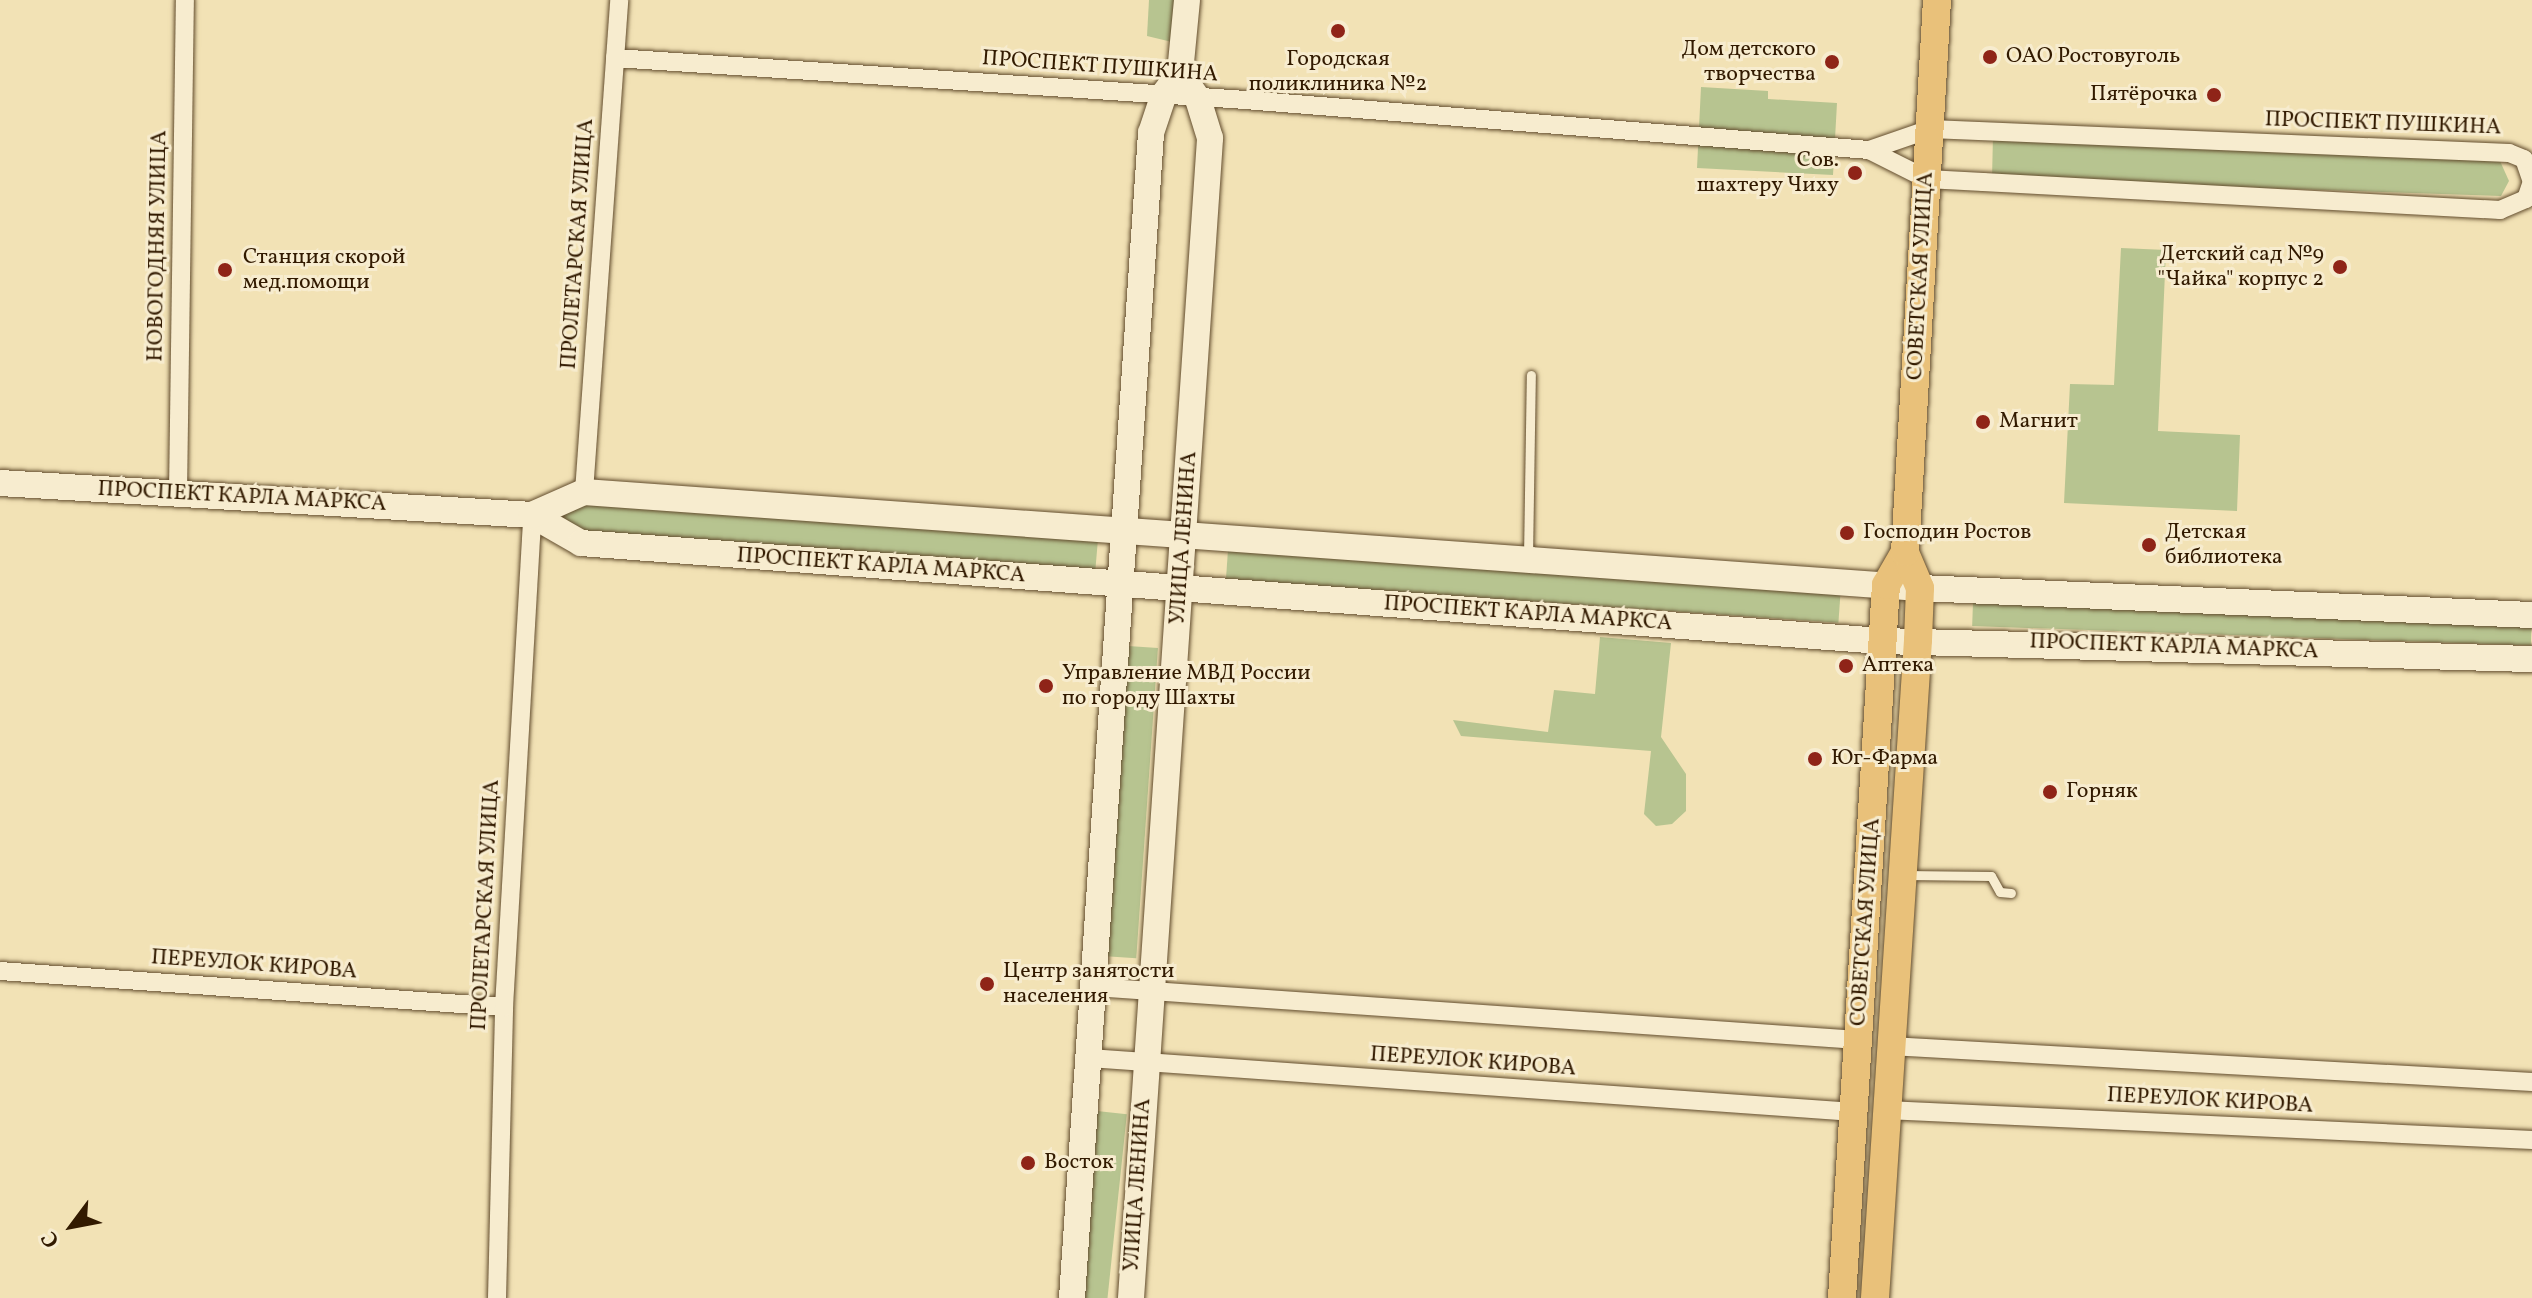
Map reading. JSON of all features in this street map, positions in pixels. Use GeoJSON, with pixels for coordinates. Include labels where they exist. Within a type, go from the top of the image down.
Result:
{"type":"FeatureCollection","features":[{"type":"Feature","properties":{"kind":"main road"},"geometry":{"type":"LineString","coordinates":[[1072,1298],[1123,584],[1151,133],[1164,94],[1180,73],[1187,0]]}},
{"type":"Feature","properties":{"kind":"main road","name":"СОВЕТСКАЯ УЛИЦА"},"geometry":{"type":"LineString","coordinates":[[1875,1298],[1918,640],[1920,588],[1905,552],[1937,0]]}},
{"type":"Feature","properties":{"kind":"main road","name":"УЛИЦА ЛЕНИНА"},"geometry":{"type":"LineString","coordinates":[[1131,1298],[1210,138],[1198,99],[1180,73]]}},
{"type":"Feature","properties":{"kind":"main road","name":"ПРОСПЕКТ КАРЛА МАРКСА"},"geometry":{"type":"LineString","coordinates":[[0,483],[532,515],[581,543],[1882,641],[2532,659]]}},
{"type":"Feature","properties":{"kind":"main road","name":"ПРОСПЕКТ КАРЛА МАРКСА"},"geometry":{"type":"LineString","coordinates":[[532,515],[584,492],[1920,588],[2532,615]]}},
{"type":"Feature","properties":{"kind":"main road","name":"СОВЕТСКАЯ УЛИЦА"},"geometry":{"type":"LineString","coordinates":[[1842,1298],[1886,585],[1905,552]]}},
{"type":"Feature","properties":{"kind":"street","name":"НОВОГОДНЯЯ УЛИЦА"},"geometry":{"type":"LineString","coordinates":[[178,493],[185,0]]}},
{"type":"Feature","properties":{"kind":"street","name":"ПРОЛЕТАРСКАЯ УЛИЦА"},"geometry":{"type":"LineString","coordinates":[[584,492],[619,0]]}},
{"type":"Feature","properties":{"kind":"street","name":"ПРОСПЕКТ ПУШКИНА"},"geometry":{"type":"LineString","coordinates":[[615,58],[1164,94],[1869,150],[1927,179],[2500,210],[2526,199],[2532,182],[2524,159],[2509,153],[1930,129],[1869,150]]}},
{"type":"Feature","properties":{"kind":"street","name":"ПРОЛЕТАРСКАЯ УЛИЦА"},"geometry":{"type":"LineString","coordinates":[[497,1298],[504,1007],[532,515]]}},
{"type":"Feature","properties":{"kind":"street","name":"ПЕРЕУЛОК КИРОВА"},"geometry":{"type":"LineString","coordinates":[[0,971],[504,1007]]}},
{"type":"Feature","properties":{"kind":"street"},"geometry":{"type":"LineString","coordinates":[[1094,987],[1858,1040]]}},
{"type":"Feature","properties":{"kind":"street","name":"ПЕРЕУЛОК КИРОВА"},"geometry":{"type":"LineString","coordinates":[[1890,1046],[2532,1082]]}},
{"type":"Feature","properties":{"kind":"street","name":"ПЕРЕУЛОК КИРОВА"},"geometry":{"type":"LineString","coordinates":[[1089,1058],[1854,1112]]}},
{"type":"Feature","properties":{"kind":"street","name":"ПЕРЕУЛОК КИРОВА"},"geometry":{"type":"LineString","coordinates":[[1886,1110],[2532,1140]]}},
{"type":"Feature","properties":{"kind":"lane"},"geometry":{"type":"LineString","coordinates":[[1528,560],[1531,375]]}},
{"type":"Feature","properties":{"kind":"lane"},"geometry":{"type":"LineString","coordinates":[[1902,874],[1991,876],[2000,892],[2011,893]]}},
{"type":"Feature","properties":{"kind":"green space"},"geometry":{"type":"Polygon","coordinates":[[[1149,0],[1175,0],[1172,42],[1147,36],[1149,0]]]}},
{"type":"Feature","properties":{"kind":"green space"},"geometry":{"type":"Polygon","coordinates":[[[1701,87],[1768,91],[1768,99],[1837,103],[1833,175],[1697,168],[1701,87]]]}},
{"type":"Feature","properties":{"kind":"green space"},"geometry":{"type":"Polygon","coordinates":[[[1993,135],[2500,161],[2509,181],[2501,196],[1992,179],[1993,135]]]}},
{"type":"Feature","properties":{"kind":"green space"},"geometry":{"type":"Polygon","coordinates":[[[2121,248],[2166,250],[2158,431],[2240,435],[2237,511],[2064,503],[2070,384],[2114,385],[2121,248]]]}},
{"type":"Feature","properties":{"kind":"green space"},"geometry":{"type":"Polygon","coordinates":[[[585,497],[1098,539],[1095,574],[582,536],[545,515],[585,497]]]}},
{"type":"Feature","properties":{"kind":"green space"},"geometry":{"type":"Polygon","coordinates":[[[1228,550],[1841,593],[1838,623],[1226,580],[1228,550]]]}},
{"type":"Feature","properties":{"kind":"green space"},"geometry":{"type":"Polygon","coordinates":[[[1973,602],[2532,622],[2531,645],[1972,626],[1973,602]]]}},
{"type":"Feature","properties":{"kind":"green space"},"geometry":{"type":"Polygon","coordinates":[[[1600,637],[1671,643],[1661,737],[1686,774],[1686,811],[1672,824],[1656,826],[1644,814],[1651,751],[1461,736],[1453,720],[1548,732],[1554,690],[1595,694],[1600,637]]]}},
{"type":"Feature","properties":{"kind":"green space"},"geometry":{"type":"Polygon","coordinates":[[[1128,646],[1158,648],[1136,958],[1106,956],[1128,646]]]}},
{"type":"Feature","properties":{"kind":"green space"},"geometry":{"type":"Polygon","coordinates":[[[1097,1111],[1127,1114],[1108,1298],[1077,1298],[1097,1111]]]}},
{"type":"Feature","properties":{"kind":"place","name":"Городская поликлиника №2"},"geometry":{"type":"Point","coordinates":[1338,31]}},
{"type":"Feature","properties":{"kind":"place","name":"ОАО Ростовуголь"},"geometry":{"type":"Point","coordinates":[1990,57]}},
{"type":"Feature","properties":{"kind":"place","name":"Дом детского творчества"},"geometry":{"type":"Point","coordinates":[1832,62]}},
{"type":"Feature","properties":{"kind":"place","name":"Пятёрочка"},"geometry":{"type":"Point","coordinates":[2214,95]}},
{"type":"Feature","properties":{"kind":"place","name":"Сов. шахтеру Чиху"},"geometry":{"type":"Point","coordinates":[1855,173]}},
{"type":"Feature","properties":{"kind":"place","name":"Детский сад №9 \"Чайка\" корпус 2"},"geometry":{"type":"Point","coordinates":[2340,267]}},
{"type":"Feature","properties":{"kind":"place","name":"Станция скорой мед.помощи"},"geometry":{"type":"Point","coordinates":[225,270]}},
{"type":"Feature","properties":{"kind":"place","name":"Магнит"},"geometry":{"type":"Point","coordinates":[1983,422]}},
{"type":"Feature","properties":{"kind":"place","name":"Господин Ростов"},"geometry":{"type":"Point","coordinates":[1847,533]}},
{"type":"Feature","properties":{"kind":"place","name":"Детская библиотека"},"geometry":{"type":"Point","coordinates":[2149,545]}},
{"type":"Feature","properties":{"kind":"place","name":"Аптека"},"geometry":{"type":"Point","coordinates":[1846,666]}},
{"type":"Feature","properties":{"kind":"place","name":"Управление МВД России по городу Шахты"},"geometry":{"type":"Point","coordinates":[1046,686]}},
{"type":"Feature","properties":{"kind":"place","name":"Юг-Фарма"},"geometry":{"type":"Point","coordinates":[1815,759]}},
{"type":"Feature","properties":{"kind":"place","name":"Горняк"},"geometry":{"type":"Point","coordinates":[2050,792]}},
{"type":"Feature","properties":{"kind":"place","name":"Центр занятости населения"},"geometry":{"type":"Point","coordinates":[987,984]}},
{"type":"Feature","properties":{"kind":"place","name":"Восток"},"geometry":{"type":"Point","coordinates":[1028,1163]}}]}
